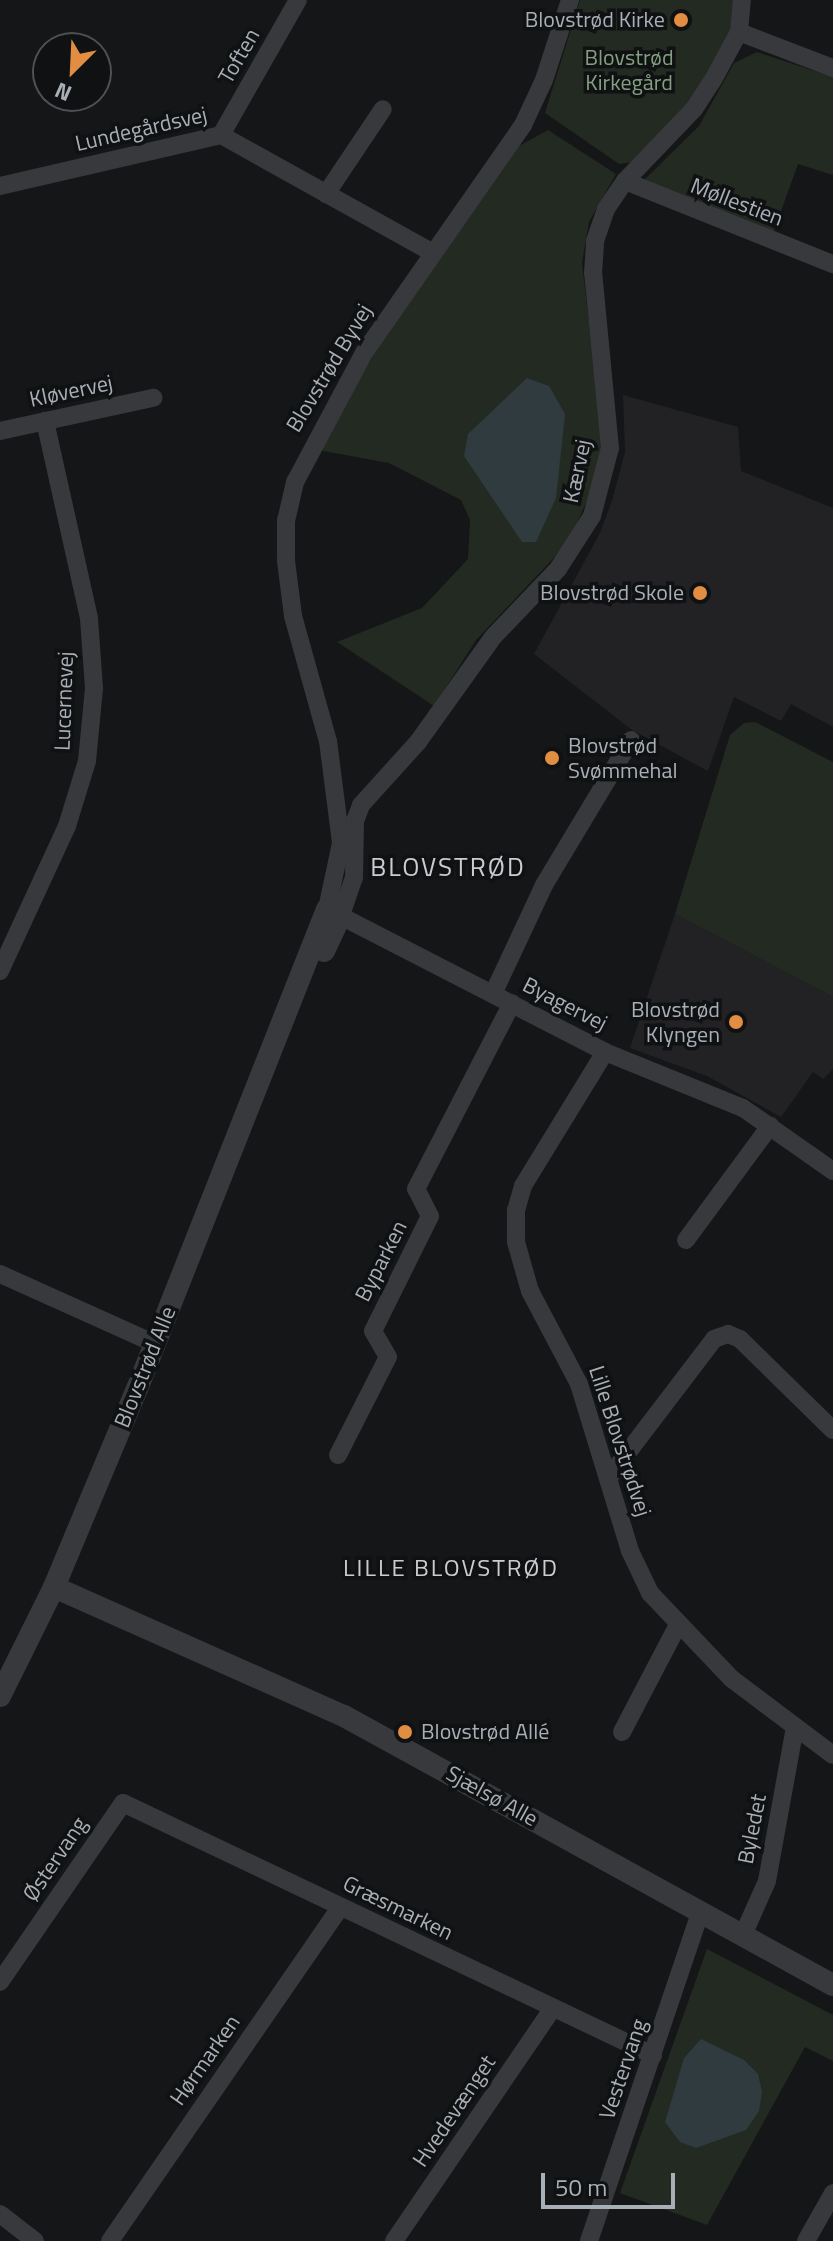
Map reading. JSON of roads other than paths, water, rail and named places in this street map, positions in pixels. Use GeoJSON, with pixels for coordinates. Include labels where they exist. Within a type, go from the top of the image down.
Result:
{"type":"FeatureCollection","features":[{"type":"Feature","properties":{"kind":"street","name":"Toften"},"geometry":{"type":"LineString","coordinates":[[221,135],[298,0]]}},
{"type":"Feature","properties":{"kind":"street","name":"Blovstrød Byvej"},"geometry":{"type":"LineString","coordinates":[[324,917],[340,868],[338,801],[328,741],[293,616],[286,520],[307,451],[431,252],[523,125],[544,80],[570,0]]}},
{"type":"Feature","properties":{"kind":"street","name":"Kærvej"},"geometry":{"type":"LineString","coordinates":[[361,805],[418,742],[494,636],[558,569],[592,516],[610,448],[593,273],[595,241],[606,209],[625,181],[694,109],[739,32],[742,0]]}},
{"type":"Feature","properties":{"kind":"street"},"geometry":{"type":"LineString","coordinates":[[739,32],[833,68]]}},
{"type":"Feature","properties":{"kind":"street"},"geometry":{"type":"LineString","coordinates":[[326,194],[383,109]]}},
{"type":"Feature","properties":{"kind":"street","name":"Lundegårdsvej"},"geometry":{"type":"LineString","coordinates":[[0,186],[221,135],[431,252]]}},
{"type":"Feature","properties":{"kind":"street","name":"Møllestien"},"geometry":{"type":"LineString","coordinates":[[625,181],[833,264]]}},
{"type":"Feature","properties":{"kind":"street","name":"Kløvervej"},"geometry":{"type":"LineString","coordinates":[[0,431],[153,398]]}},
{"type":"Feature","properties":{"kind":"street","name":"Lucernevej"},"geometry":{"type":"LineString","coordinates":[[0,971],[67,826],[87,761],[94,688],[89,618],[45,421]]}},
{"type":"Feature","properties":{"kind":"street"},"geometry":{"type":"LineString","coordinates":[[493,994],[544,885],[631,740]]}},
{"type":"Feature","properties":{"kind":"street"},"geometry":{"type":"LineString","coordinates":[[324,917],[354,878],[355,821],[361,805],[338,801]]}},
{"type":"Feature","properties":{"kind":"street","name":"Byagervej"},"geometry":{"type":"LineString","coordinates":[[324,917],[512,1003],[605,1052],[703,1088],[770,1126],[833,1171]]}},
{"type":"Feature","properties":{"kind":"street","name":"Blovstrød Alle"},"geometry":{"type":"LineString","coordinates":[[0,1696],[54,1587],[156,1344],[324,917]]}},
{"type":"Feature","properties":{"kind":"street","name":"Byparken"},"geometry":{"type":"LineString","coordinates":[[338,1455],[388,1357],[373,1331],[430,1216],[416,1189],[512,1003]]}},
{"type":"Feature","properties":{"kind":"street","name":"Lille Blovstrødvej"},"geometry":{"type":"LineString","coordinates":[[605,1052],[523,1186],[516,1210],[516,1242],[530,1291],[579,1384],[630,1551],[650,1593],[677,1627],[795,1727],[833,1755]]}},
{"type":"Feature","properties":{"kind":"street"},"geometry":{"type":"LineString","coordinates":[[686,1240],[770,1126]]}},
{"type":"Feature","properties":{"kind":"street"},"geometry":{"type":"LineString","coordinates":[[0,1274],[156,1344]]}},
{"type":"Feature","properties":{"kind":"street"},"geometry":{"type":"LineString","coordinates":[[609,1477],[714,1339],[728,1334],[740,1339],[833,1430]]}},
{"type":"Feature","properties":{"kind":"street","name":"Sjælsø Alle"},"geometry":{"type":"LineString","coordinates":[[54,1587],[344,1716],[833,1985]]}},
{"type":"Feature","properties":{"kind":"street"},"geometry":{"type":"LineString","coordinates":[[622,1732],[677,1627]]}},
{"type":"Feature","properties":{"kind":"street","name":"Byledet"},"geometry":{"type":"LineString","coordinates":[[743,1935],[767,1881],[795,1727]]}},
{"type":"Feature","properties":{"kind":"street","name":"Græsmarken"},"geometry":{"type":"LineString","coordinates":[[123,1803],[653,2055]]}},
{"type":"Feature","properties":{"kind":"street","name":"Østervang"},"geometry":{"type":"LineString","coordinates":[[0,1982],[123,1803]]}},
{"type":"Feature","properties":{"kind":"street","name":"Hørmarken"},"geometry":{"type":"LineString","coordinates":[[110,2241],[340,1907]]}},
{"type":"Feature","properties":{"kind":"street","name":"Vestervang"},"geometry":{"type":"LineString","coordinates":[[589,2241],[701,1911]]}},
{"type":"Feature","properties":{"kind":"street","name":"Hvedevænget"},"geometry":{"type":"LineString","coordinates":[[394,2241],[553,2008]]}},
{"type":"Feature","properties":{"kind":"street"},"geometry":{"type":"LineString","coordinates":[[806,2241],[833,2193]]}},
{"type":"Feature","properties":{"kind":"street"},"geometry":{"type":"LineString","coordinates":[[0,2214],[35,2241]]}},
{"type":"Feature","properties":{"kind":"place","name":"Blovstrød Kirke"},"geometry":{"type":"Point","coordinates":[681,20]}},
{"type":"Feature","properties":{"kind":"place","name":"Blovstrød Skole"},"geometry":{"type":"Point","coordinates":[700,593]}},
{"type":"Feature","properties":{"kind":"place","name":"Blovstrød Svømmehal"},"geometry":{"type":"Point","coordinates":[552,758]}},
{"type":"Feature","properties":{"kind":"place","name":"Blovstrød Klyngen"},"geometry":{"type":"Point","coordinates":[736,1022]}},
{"type":"Feature","properties":{"kind":"place","name":"Blovstrød Allé"},"geometry":{"type":"Point","coordinates":[405,1732]}},
{"type":"Feature","properties":{"kind":"district","name":"BLOVSTRØD"},"geometry":{"type":"Point","coordinates":[448,867]}},
{"type":"Feature","properties":{"kind":"district","name":"LILLE BLOVSTRØD"},"geometry":{"type":"Point","coordinates":[451,1568]}},
{"type":"Feature","properties":{"kind":"park label","name":"Blovstrød Kirkegård"},"geometry":{"type":"Point","coordinates":[629,70]}}]}
